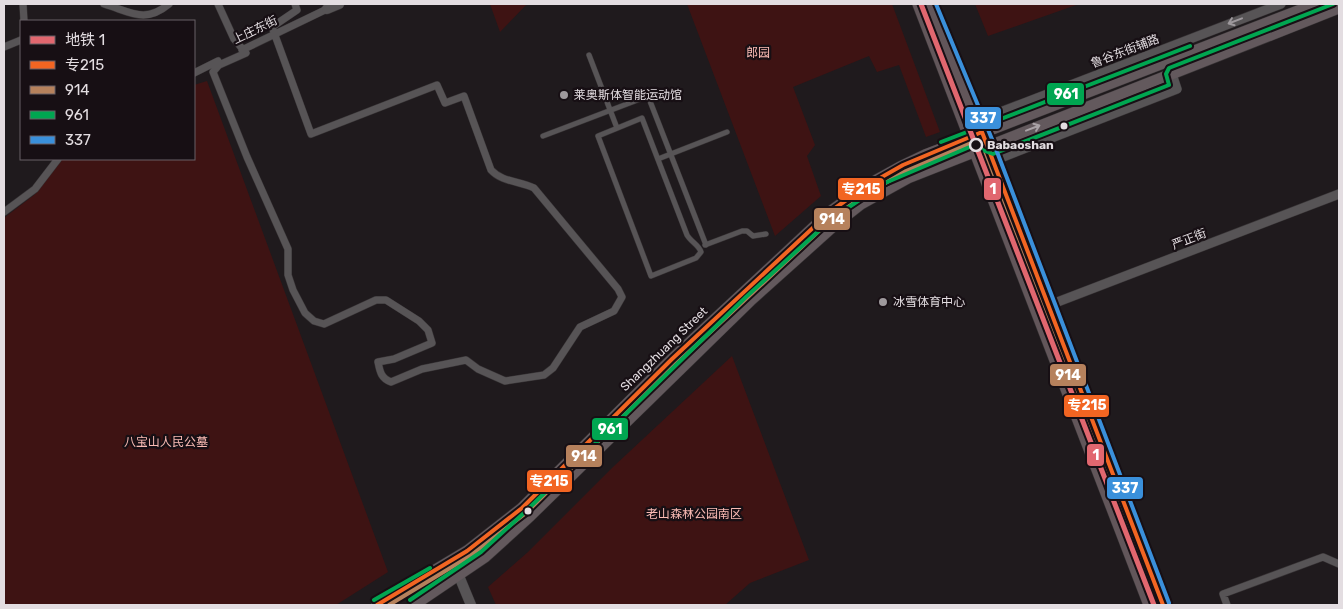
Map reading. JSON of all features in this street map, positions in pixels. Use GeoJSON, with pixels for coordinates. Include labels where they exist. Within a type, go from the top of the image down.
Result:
{"type":"FeatureCollection","features":[{"type":"Feature","properties":{"kind":"highway"},"geometry":{"type":"LineString","coordinates":[[918,4],[1149,605]]}},
{"type":"Feature","properties":{"kind":"highway"},"geometry":{"type":"LineString","coordinates":[[929,4],[988,146],[1047,306],[1163,605]]}},
{"type":"Feature","properties":{"kind":"main road","name":"上庄东街"},"geometry":{"type":"LineString","coordinates":[[329,6],[339,4]]}},
{"type":"Feature","properties":{"kind":"main road","name":"Shangzhuang Street"},"geometry":{"type":"LineString","coordinates":[[377,605],[450,563],[504,523],[537,495],[672,360],[831,211],[881,176],[968,137],[1316,4]]}},
{"type":"Feature","properties":{"kind":"main road"},"geometry":{"type":"LineString","coordinates":[[414,605],[485,557],[554,495],[750,301],[838,222],[861,204],[901,182],[988,146],[1339,8]]}},
{"type":"Feature","properties":{"kind":"main road"},"geometry":{"type":"LineString","coordinates":[[450,563],[459,576],[471,605]]}},
{"type":"Feature","properties":{"kind":"street"},"geometry":{"type":"LineString","coordinates":[[23,4],[24,20]]}},
{"type":"Feature","properties":{"kind":"street"},"geometry":{"type":"LineString","coordinates":[[104,4],[146,16],[159,12],[169,4]]}},
{"type":"Feature","properties":{"kind":"street"},"geometry":{"type":"LineString","coordinates":[[218,4],[234,39],[246,53],[219,65],[213,72],[288,249],[288,275],[305,313],[314,321],[324,324],[376,300],[386,300],[419,321],[428,330],[432,343],[394,359],[378,362],[380,373],[384,379],[391,382],[422,369],[466,360],[478,369],[505,380],[544,375],[553,368],[580,327],[614,311],[622,297],[618,289],[534,188],[522,183],[498,178],[491,170],[464,96],[445,103],[437,85],[311,134],[272,27],[297,10],[295,4]]}},
{"type":"Feature","properties":{"kind":"street","name":"鲁谷东街辅路"},"geometry":{"type":"LineString","coordinates":[[977,121],[1281,4]]}},
{"type":"Feature","properties":{"kind":"street","name":"上庄东街"},"geometry":{"type":"LineString","coordinates":[[195,73],[329,6]]}},
{"type":"Feature","properties":{"kind":"street"},"geometry":{"type":"LineString","coordinates":[[4,47],[20,40]]}},
{"type":"Feature","properties":{"kind":"street"},"geometry":{"type":"LineString","coordinates":[[589,54],[617,128]]}},
{"type":"Feature","properties":{"kind":"street"},"geometry":{"type":"LineString","coordinates":[[974,152],[993,161],[1177,88],[1172,74]]}},
{"type":"Feature","properties":{"kind":"street"},"geometry":{"type":"LineString","coordinates":[[543,136],[648,96],[706,245]]}},
{"type":"Feature","properties":{"kind":"street"},"geometry":{"type":"LineString","coordinates":[[700,247],[701,252],[696,258],[651,276],[598,136],[642,118],[687,235],[690,241],[700,247],[742,230],[747,230],[753,236],[766,234]]}},
{"type":"Feature","properties":{"kind":"street"},"geometry":{"type":"LineString","coordinates":[[968,137],[977,121]]}},
{"type":"Feature","properties":{"kind":"street"},"geometry":{"type":"LineString","coordinates":[[658,159],[727,132]]}},
{"type":"Feature","properties":{"kind":"street"},"geometry":{"type":"LineString","coordinates":[[4,212],[35,189],[57,160]]}},
{"type":"Feature","properties":{"kind":"street","name":"严正街"},"geometry":{"type":"LineString","coordinates":[[1047,306],[1339,194]]}},
{"type":"Feature","properties":{"kind":"street"},"geometry":{"type":"LineString","coordinates":[[1227,605],[1223,594],[1250,584],[1323,558],[1339,564]]}},
{"type":"Feature","properties":{"kind":"green space"},"geometry":{"type":"Polygon","coordinates":[[[490,4],[527,4],[500,32],[490,4]]]}},
{"type":"Feature","properties":{"kind":"green space","name":"郎园"},"geometry":{"type":"Polygon","coordinates":[[[687,4],[892,4],[940,132],[926,137],[899,65],[877,72],[869,56],[793,87],[815,145],[807,156],[821,196],[775,236],[687,4]]]}},
{"type":"Feature","properties":{"kind":"green space"},"geometry":{"type":"Polygon","coordinates":[[[975,4],[1079,4],[988,36],[975,4]]]}},
{"type":"Feature","properties":{"kind":"green space","name":"八宝山人民公墓"},"geometry":{"type":"Polygon","coordinates":[[[207,81],[388,572],[336,605],[4,605],[4,218],[34,195],[61,160],[195,160],[195,85],[207,81]]]}},
{"type":"Feature","properties":{"kind":"green space","name":"老山森林公园南区"},"geometry":{"type":"Polygon","coordinates":[[[732,356],[809,560],[750,583],[725,605],[496,605],[488,587],[528,552],[613,467],[732,356]]]}},
{"type":"Feature","properties":{"kind":"metro line","name":"1"},"geometry":{"type":"LineString","coordinates":[[921,4],[1154,605]]}},
{"type":"Feature","properties":{"kind":"transit line","name":"337"},"geometry":{"type":"LineString","coordinates":[[936,4],[994,144],[1169,603]]}},
{"type":"Feature","properties":{"kind":"transit line","name":"961"},"geometry":{"type":"LineString","coordinates":[[410,600],[481,552],[525,512],[746,297],[834,217],[885,183],[972,146],[993,154],[1169,85],[1166,74],[1169,68],[1333,4]]}},
{"type":"Feature","properties":{"kind":"transit line","name":"961"},"geometry":{"type":"LineString","coordinates":[[941,142],[1190,46]]}},
{"type":"Feature","properties":{"kind":"transit line","name":"专215"},"geometry":{"type":"LineString","coordinates":[[377,605],[467,551],[522,508],[672,359],[831,211],[866,186],[903,165],[982,132],[1163,605]]}},
{"type":"Feature","properties":{"kind":"transit line","name":"914"},"geometry":{"type":"LineString","coordinates":[[389,605],[470,556],[526,513],[676,364],[835,216],[870,192],[906,171],[978,140],[1156,605]]}},
{"type":"Feature","properties":{"kind":"transit line","name":"961"},"geometry":{"type":"LineString","coordinates":[[374,600],[430,568]]}},
{"type":"Feature","properties":{"kind":"place","name":"莱奥斯体智能运动馆"},"geometry":{"type":"Point","coordinates":[564,95]}},
{"type":"Feature","properties":{"kind":"place","name":"Babaoshan"},"geometry":{"type":"Point","coordinates":[976,145]}},
{"type":"Feature","properties":{"kind":"place","name":"冰雪体育中心"},"geometry":{"type":"Point","coordinates":[883,302]}}]}
